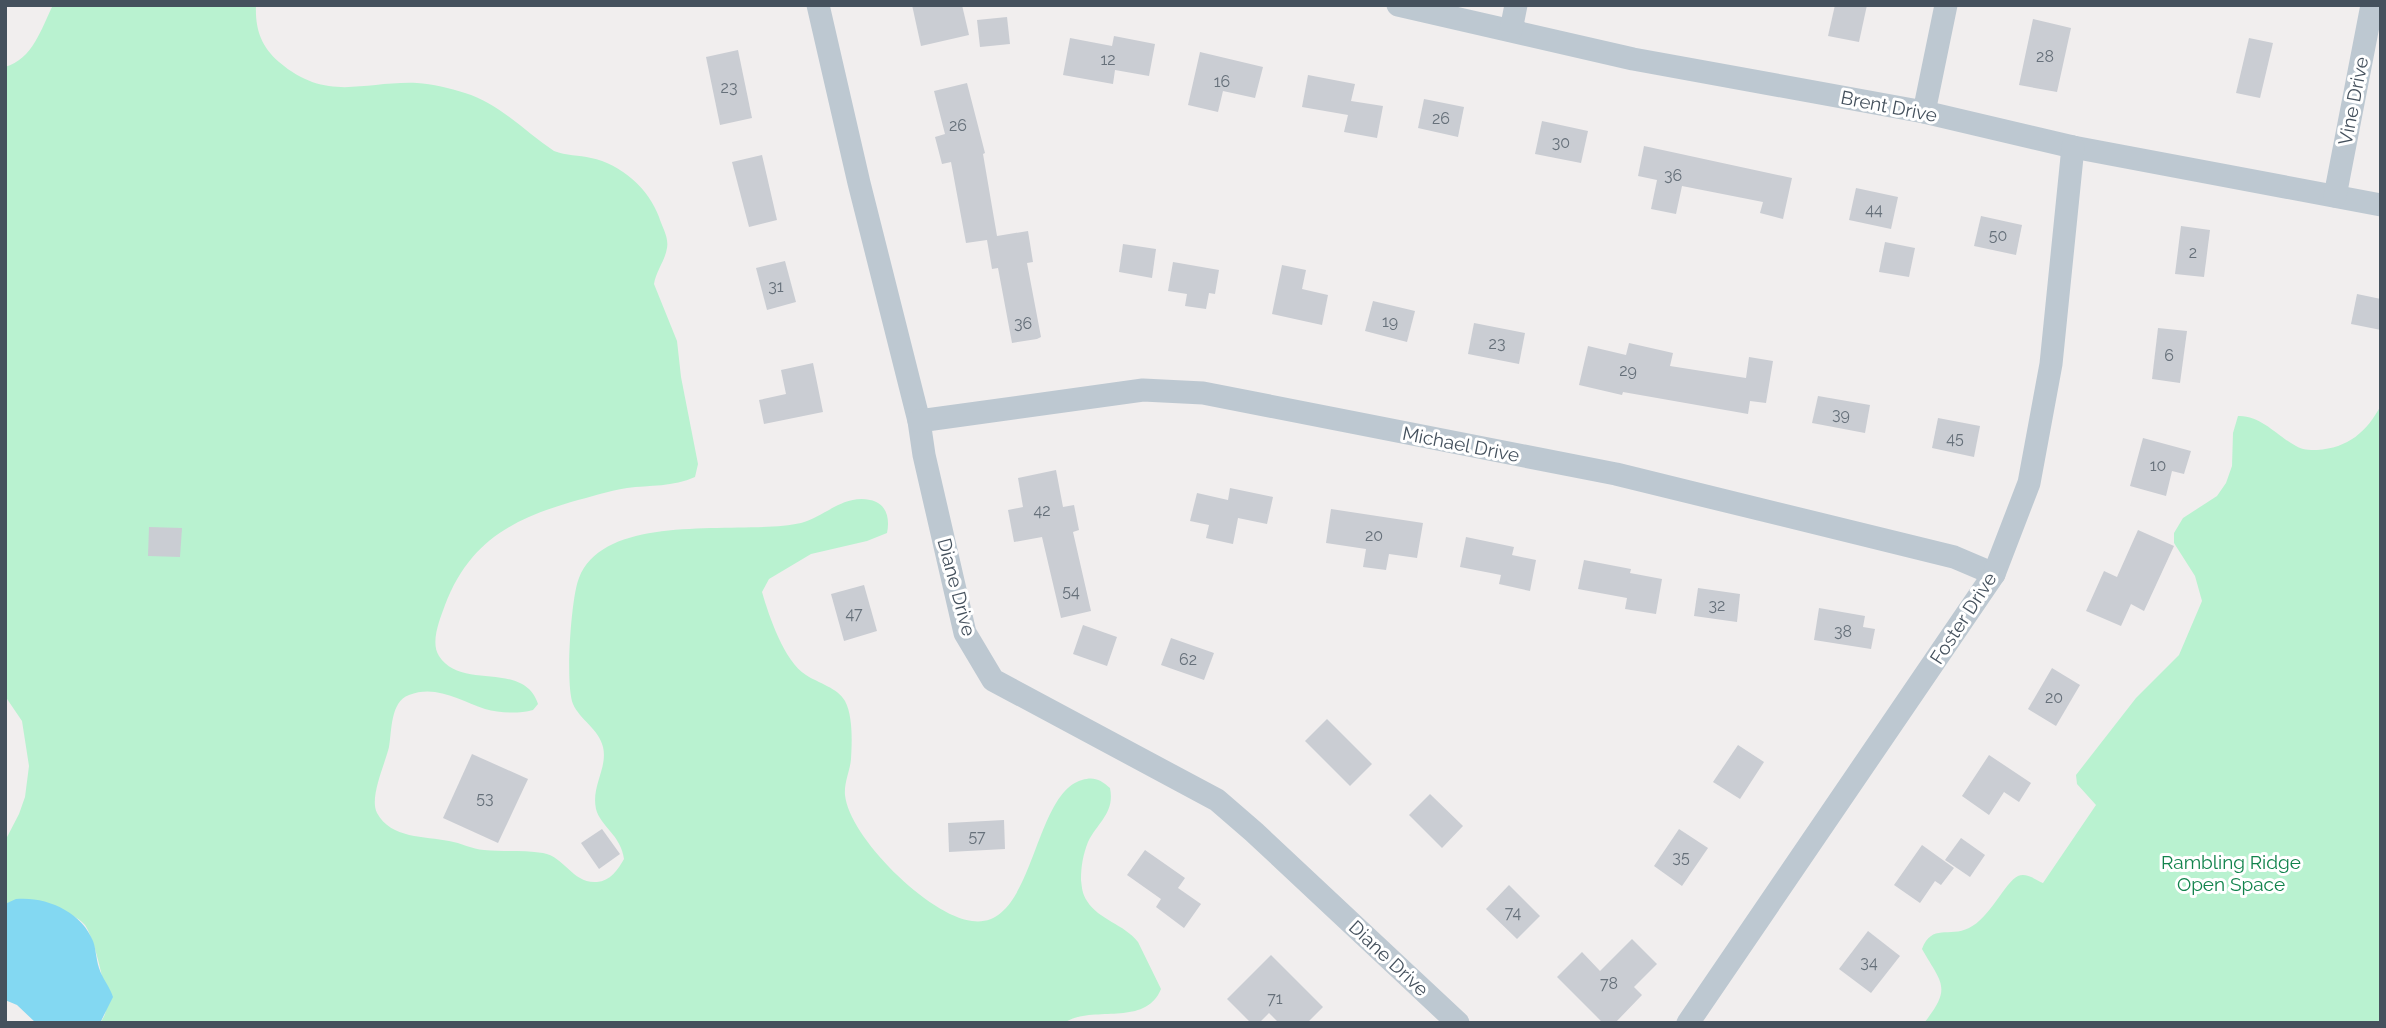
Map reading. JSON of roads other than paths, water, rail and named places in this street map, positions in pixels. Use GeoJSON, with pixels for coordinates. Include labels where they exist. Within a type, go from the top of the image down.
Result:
{"type":"FeatureCollection","features":[{"type":"Feature","properties":{"kind":"street","name":"Diane Drive"},"geometry":{"type":"LineString","coordinates":[[818,5],[859,183],[919,421],[924,455],[965,633],[993,680],[1217,800],[1458,1023]]}},
{"type":"Feature","properties":{"kind":"street","name":"Brent Drive"},"geometry":{"type":"LineString","coordinates":[[1398,5],[1633,59],[1924,112],[2073,147],[2381,205]]}},
{"type":"Feature","properties":{"kind":"street"},"geometry":{"type":"LineString","coordinates":[[1511,30],[1516,5]]}},
{"type":"Feature","properties":{"kind":"street"},"geometry":{"type":"LineString","coordinates":[[1924,112],[1946,5]]}},
{"type":"Feature","properties":{"kind":"street","name":"Vine Drive"},"geometry":{"type":"LineString","coordinates":[[2335,196],[2372,5]]}},
{"type":"Feature","properties":{"kind":"street","name":"Foster Drive"},"geometry":{"type":"LineString","coordinates":[[1688,1023],[1994,574],[2029,483],[2051,364],[2073,147]]}},
{"type":"Feature","properties":{"kind":"street","name":"Michael Drive"},"geometry":{"type":"LineString","coordinates":[[919,421],[1143,390],[1203,393],[1616,474],[1954,556],[1994,574]]}},
{"type":"Feature","properties":{"kind":"water"},"geometry":{"type":"Polygon","coordinates":[[[16,899],[51,903],[72,914],[88,931],[94,944],[100,972],[113,997],[100,1023],[36,1023],[17,1005],[5,1000],[5,904],[16,899]]]}},
{"type":"Feature","properties":{"kind":"park label","name":"Rambling Ridge Open Space"},"geometry":{"type":"Point","coordinates":[2231,873]}}]}
